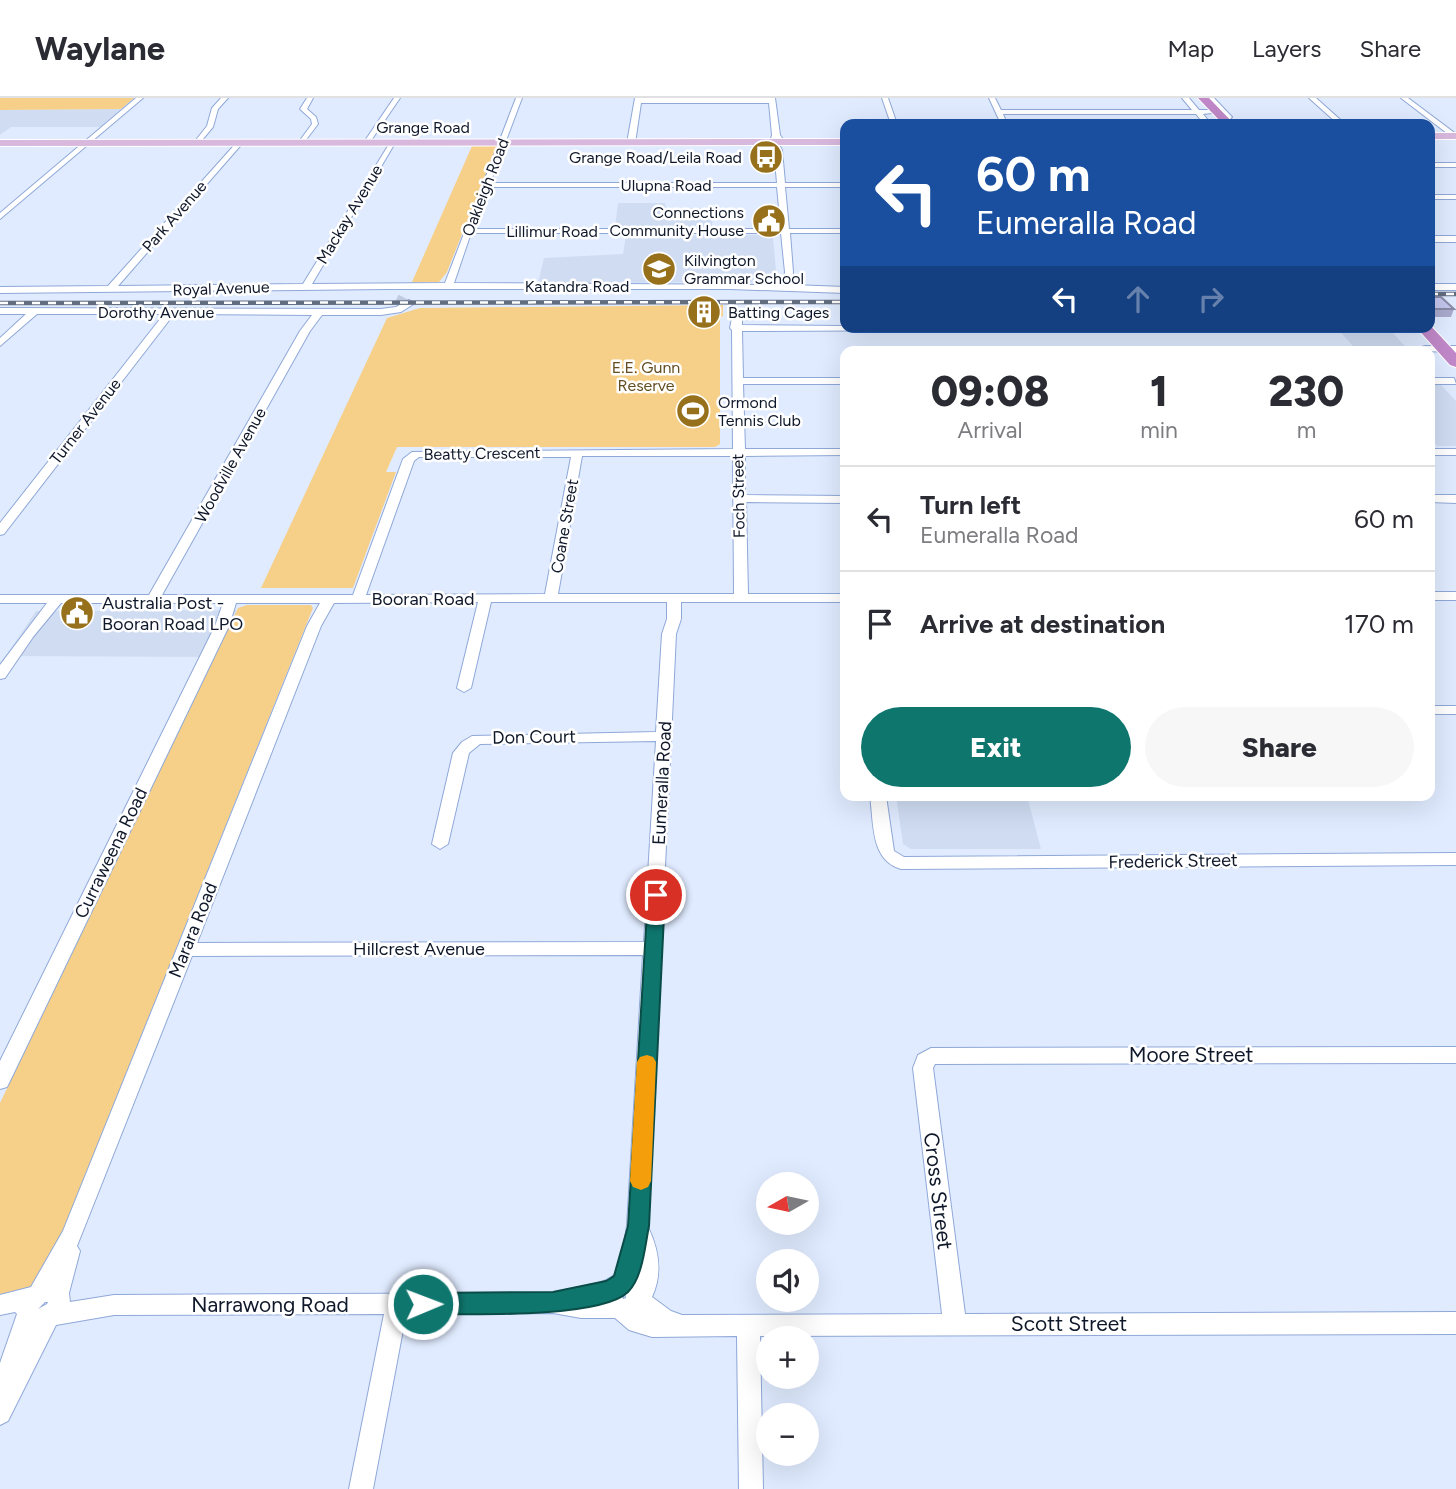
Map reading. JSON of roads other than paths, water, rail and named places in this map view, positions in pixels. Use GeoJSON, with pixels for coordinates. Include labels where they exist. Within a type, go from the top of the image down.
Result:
{"type":"FeatureCollection","features":[{"type":"Feature","properties":{"kind":"highway"},"geometry":{"type":"LineString","coordinates":[[1192,98],[1215,118]]}},
{"type":"Feature","properties":{"kind":"highway"},"geometry":{"type":"LineString","coordinates":[[1203,98],[1215,118]]}},
{"type":"Feature","properties":{"kind":"highway"},"geometry":{"type":"LineString","coordinates":[[1412,333],[1429,346]]}},
{"type":"Feature","properties":{"kind":"highway"},"geometry":{"type":"LineString","coordinates":[[1436,351],[1456,362]]}},
{"type":"Feature","properties":{"kind":"highway"},"geometry":{"type":"LineString","coordinates":[[1436,351],[1455,382]]}},
{"type":"Feature","properties":{"kind":"main road"},"geometry":{"type":"LineString","coordinates":[[1435,136],[1455,135]]}},
{"type":"Feature","properties":{"kind":"main road","name":"Grange Road"},"geometry":{"type":"LineString","coordinates":[[0,143],[302,143],[369,140],[391,143],[840,142]]}},
{"type":"Feature","properties":{"kind":"street"},"geometry":{"type":"LineString","coordinates":[[0,217],[140,98]]}},
{"type":"Feature","properties":{"kind":"street"},"geometry":{"type":"LineString","coordinates":[[195,143],[210,127],[215,108],[225,98]]}},
{"type":"Feature","properties":{"kind":"street"},"geometry":{"type":"LineString","coordinates":[[302,143],[316,124],[314,118],[303,109],[310,98]]}},
{"type":"Feature","properties":{"kind":"street"},"geometry":{"type":"LineString","coordinates":[[369,140],[397,98]]}},
{"type":"Feature","properties":{"kind":"street","name":"Oakleigh Road"},"geometry":{"type":"LineString","coordinates":[[447,283],[519,98]]}},
{"type":"Feature","properties":{"kind":"street"},"geometry":{"type":"LineString","coordinates":[[885,98],[892,119]]}},
{"type":"Feature","properties":{"kind":"street"},"geometry":{"type":"LineString","coordinates":[[992,98],[1002,119]]}},
{"type":"Feature","properties":{"kind":"street"},"geometry":{"type":"LineString","coordinates":[[1185,98],[1215,118]]}},
{"type":"Feature","properties":{"kind":"street"},"geometry":{"type":"LineString","coordinates":[[998,112],[1229,117],[1210,98]]}},
{"type":"Feature","properties":{"kind":"street"},"geometry":{"type":"LineString","coordinates":[[1312,98],[1336,119]]}},
{"type":"Feature","properties":{"kind":"street"},"geometry":{"type":"LineString","coordinates":[[1404,98],[1433,119]]}},
{"type":"Feature","properties":{"kind":"street"},"geometry":{"type":"LineString","coordinates":[[631,143],[638,100],[772,100],[791,288]]}},
{"type":"Feature","properties":{"kind":"street"},"geometry":{"type":"LineString","coordinates":[[1435,120],[1455,135]]}},
{"type":"Feature","properties":{"kind":"street","name":"Park Avenue"},"geometry":{"type":"LineString","coordinates":[[110,290],[238,143]]}},
{"type":"Feature","properties":{"kind":"street","name":"Mackay Avenue"},"geometry":{"type":"LineString","coordinates":[[306,286],[391,143]]}},
{"type":"Feature","properties":{"kind":"street"},"geometry":{"type":"LineString","coordinates":[[1435,165],[1456,165]]}},
{"type":"Feature","properties":{"kind":"street","name":"Ulupna Road"},"geometry":{"type":"LineString","coordinates":[[487,185],[840,185]]}},
{"type":"Feature","properties":{"kind":"street"},"geometry":{"type":"LineString","coordinates":[[1435,197],[1456,197]]}},
{"type":"Feature","properties":{"kind":"street","name":"Lillimur Road"},"geometry":{"type":"LineString","coordinates":[[468,232],[840,231]]}},
{"type":"Feature","properties":{"kind":"street"},"geometry":{"type":"LineString","coordinates":[[1435,239],[1456,239]]}},
{"type":"Feature","properties":{"kind":"street","name":"Royal Avenue"},"geometry":{"type":"LineString","coordinates":[[0,290],[412,286],[447,283]]}},
{"type":"Feature","properties":{"kind":"street","name":"Katandra Road"},"geometry":{"type":"LineString","coordinates":[[447,283],[840,290]]}},
{"type":"Feature","properties":{"kind":"street"},"geometry":{"type":"LineString","coordinates":[[315,312],[395,311],[406,300],[412,286]]}},
{"type":"Feature","properties":{"kind":"street"},"geometry":{"type":"LineString","coordinates":[[1435,287],[1456,288]]}},
{"type":"Feature","properties":{"kind":"street","name":"Foch Street"},"geometry":{"type":"LineString","coordinates":[[737,310],[741,598]]}},
{"type":"Feature","properties":{"kind":"street","name":"Dorothy Avenue"},"geometry":{"type":"LineString","coordinates":[[0,311],[315,312]]}},
{"type":"Feature","properties":{"kind":"street"},"geometry":{"type":"LineString","coordinates":[[0,344],[31,311]]}},
{"type":"Feature","properties":{"kind":"street","name":"Turner Avenue"},"geometry":{"type":"LineString","coordinates":[[0,531],[171,312]]}},
{"type":"Feature","properties":{"kind":"street","name":"Woodville Avenue"},"geometry":{"type":"LineString","coordinates":[[154,598],[315,312]]}},
{"type":"Feature","properties":{"kind":"street"},"geometry":{"type":"LineString","coordinates":[[736,327],[840,327]]}},
{"type":"Feature","properties":{"kind":"street"},"geometry":{"type":"LineString","coordinates":[[737,381],[840,381]]}},
{"type":"Feature","properties":{"kind":"street"},"geometry":{"type":"LineString","coordinates":[[1435,381],[1455,382]]}},
{"type":"Feature","properties":{"kind":"street","name":"Beatty Crescent"},"geometry":{"type":"LineString","coordinates":[[358,599],[412,455],[426,452],[840,452]]}},
{"type":"Feature","properties":{"kind":"street","name":"Coane Street"},"geometry":{"type":"LineString","coordinates":[[551,599],[577,452]]}},
{"type":"Feature","properties":{"kind":"street"},"geometry":{"type":"LineString","coordinates":[[1435,452],[1456,452]]}},
{"type":"Feature","properties":{"kind":"street"},"geometry":{"type":"LineString","coordinates":[[738,498],[840,499]]}},
{"type":"Feature","properties":{"kind":"street"},"geometry":{"type":"LineString","coordinates":[[1435,499],[1456,499]]}},
{"type":"Feature","properties":{"kind":"street"},"geometry":{"type":"LineString","coordinates":[[1435,596],[1456,596]]}},
{"type":"Feature","properties":{"kind":"street","name":"Booran Road"},"geometry":{"type":"LineString","coordinates":[[0,599],[840,598]]}},
{"type":"Feature","properties":{"kind":"street"},"geometry":{"type":"LineString","coordinates":[[0,675],[52,599]]}},
{"type":"Feature","properties":{"kind":"street","name":"Curraweena Road"},"geometry":{"type":"LineString","coordinates":[[0,1081],[235,599]]}},
{"type":"Feature","properties":{"kind":"street","name":"Marara Road"},"geometry":{"type":"LineString","coordinates":[[3,1406],[324,599]]}},
{"type":"Feature","properties":{"kind":"street"},"geometry":{"type":"LineString","coordinates":[[464,688],[485,599]]}},
{"type":"Feature","properties":{"kind":"street","name":"Eumeralla Road"},"geometry":{"type":"LineString","coordinates":[[624,1298],[646,1289],[648,1279],[648,1266],[638,1226],[669,634],[665,619],[670,599]]}},
{"type":"Feature","properties":{"kind":"street"},"geometry":{"type":"LineString","coordinates":[[1435,710],[1456,710]]}},
{"type":"Feature","properties":{"kind":"street","name":"Don Court"},"geometry":{"type":"LineString","coordinates":[[440,844],[461,753],[477,739],[664,736]]}},
{"type":"Feature","properties":{"kind":"street","name":"Frederick Street"},"geometry":{"type":"LineString","coordinates":[[879,801],[885,849],[891,858],[905,863],[1456,859]]}},
{"type":"Feature","properties":{"kind":"street","name":"Hillcrest Avenue"},"geometry":{"type":"LineString","coordinates":[[185,950],[654,948]]}},
{"type":"Feature","properties":{"kind":"street","name":"Moore Street"},"geometry":{"type":"LineString","coordinates":[[926,1059],[936,1056],[1456,1055]]}},
{"type":"Feature","properties":{"kind":"street","name":"Cross Street"},"geometry":{"type":"LineString","coordinates":[[926,1059],[923,1068],[955,1324]]}},
{"type":"Feature","properties":{"kind":"street","name":"Scott Street"},"geometry":{"type":"LineString","coordinates":[[624,1298],[630,1319],[649,1327],[669,1328],[681,1325],[1456,1323]]}},
{"type":"Feature","properties":{"kind":"street","name":"Narrawong Road"},"geometry":{"type":"LineString","coordinates":[[0,1306],[9,1312],[43,1306],[553,1303],[580,1308],[624,1298]]}},
{"type":"Feature","properties":{"kind":"street"},"geometry":{"type":"LineString","coordinates":[[360,1489],[397,1304]]}},
{"type":"Feature","properties":{"kind":"street"},"geometry":{"type":"LineString","coordinates":[[748,1325],[751,1489]]}},
{"type":"Feature","properties":{"kind":"tunnel"},"geometry":{"type":"LineString","coordinates":[[400,303],[403,297]]}},
{"type":"Feature","properties":{"kind":"railway"},"geometry":{"type":"LineString","coordinates":[[1435,294],[1456,294]]}},
{"type":"Feature","properties":{"kind":"railway"},"geometry":{"type":"LineString","coordinates":[[0,303],[840,302]]}},
{"type":"Feature","properties":{"kind":"place","name":"Grange Road/Leila Road"},"geometry":{"type":"Point","coordinates":[766,157]}},
{"type":"Feature","properties":{"kind":"place","name":"Connections Community House"},"geometry":{"type":"Point","coordinates":[769,221]}},
{"type":"Feature","properties":{"kind":"place","name":"Kilvington Grammar School"},"geometry":{"type":"Point","coordinates":[659,269]}},
{"type":"Feature","properties":{"kind":"place","name":"Batting Cages"},"geometry":{"type":"Point","coordinates":[704,312]}},
{"type":"Feature","properties":{"kind":"place","name":"Ormond Tennis Club"},"geometry":{"type":"Point","coordinates":[693,411]}},
{"type":"Feature","properties":{"kind":"place","name":"Australia Post - Booran Road LPO"},"geometry":{"type":"Point","coordinates":[77,613]}},
{"type":"Feature","properties":{"kind":"park label","name":"E.E. Gunn Reserve"},"geometry":{"type":"Point","coordinates":[646,376]}}]}
